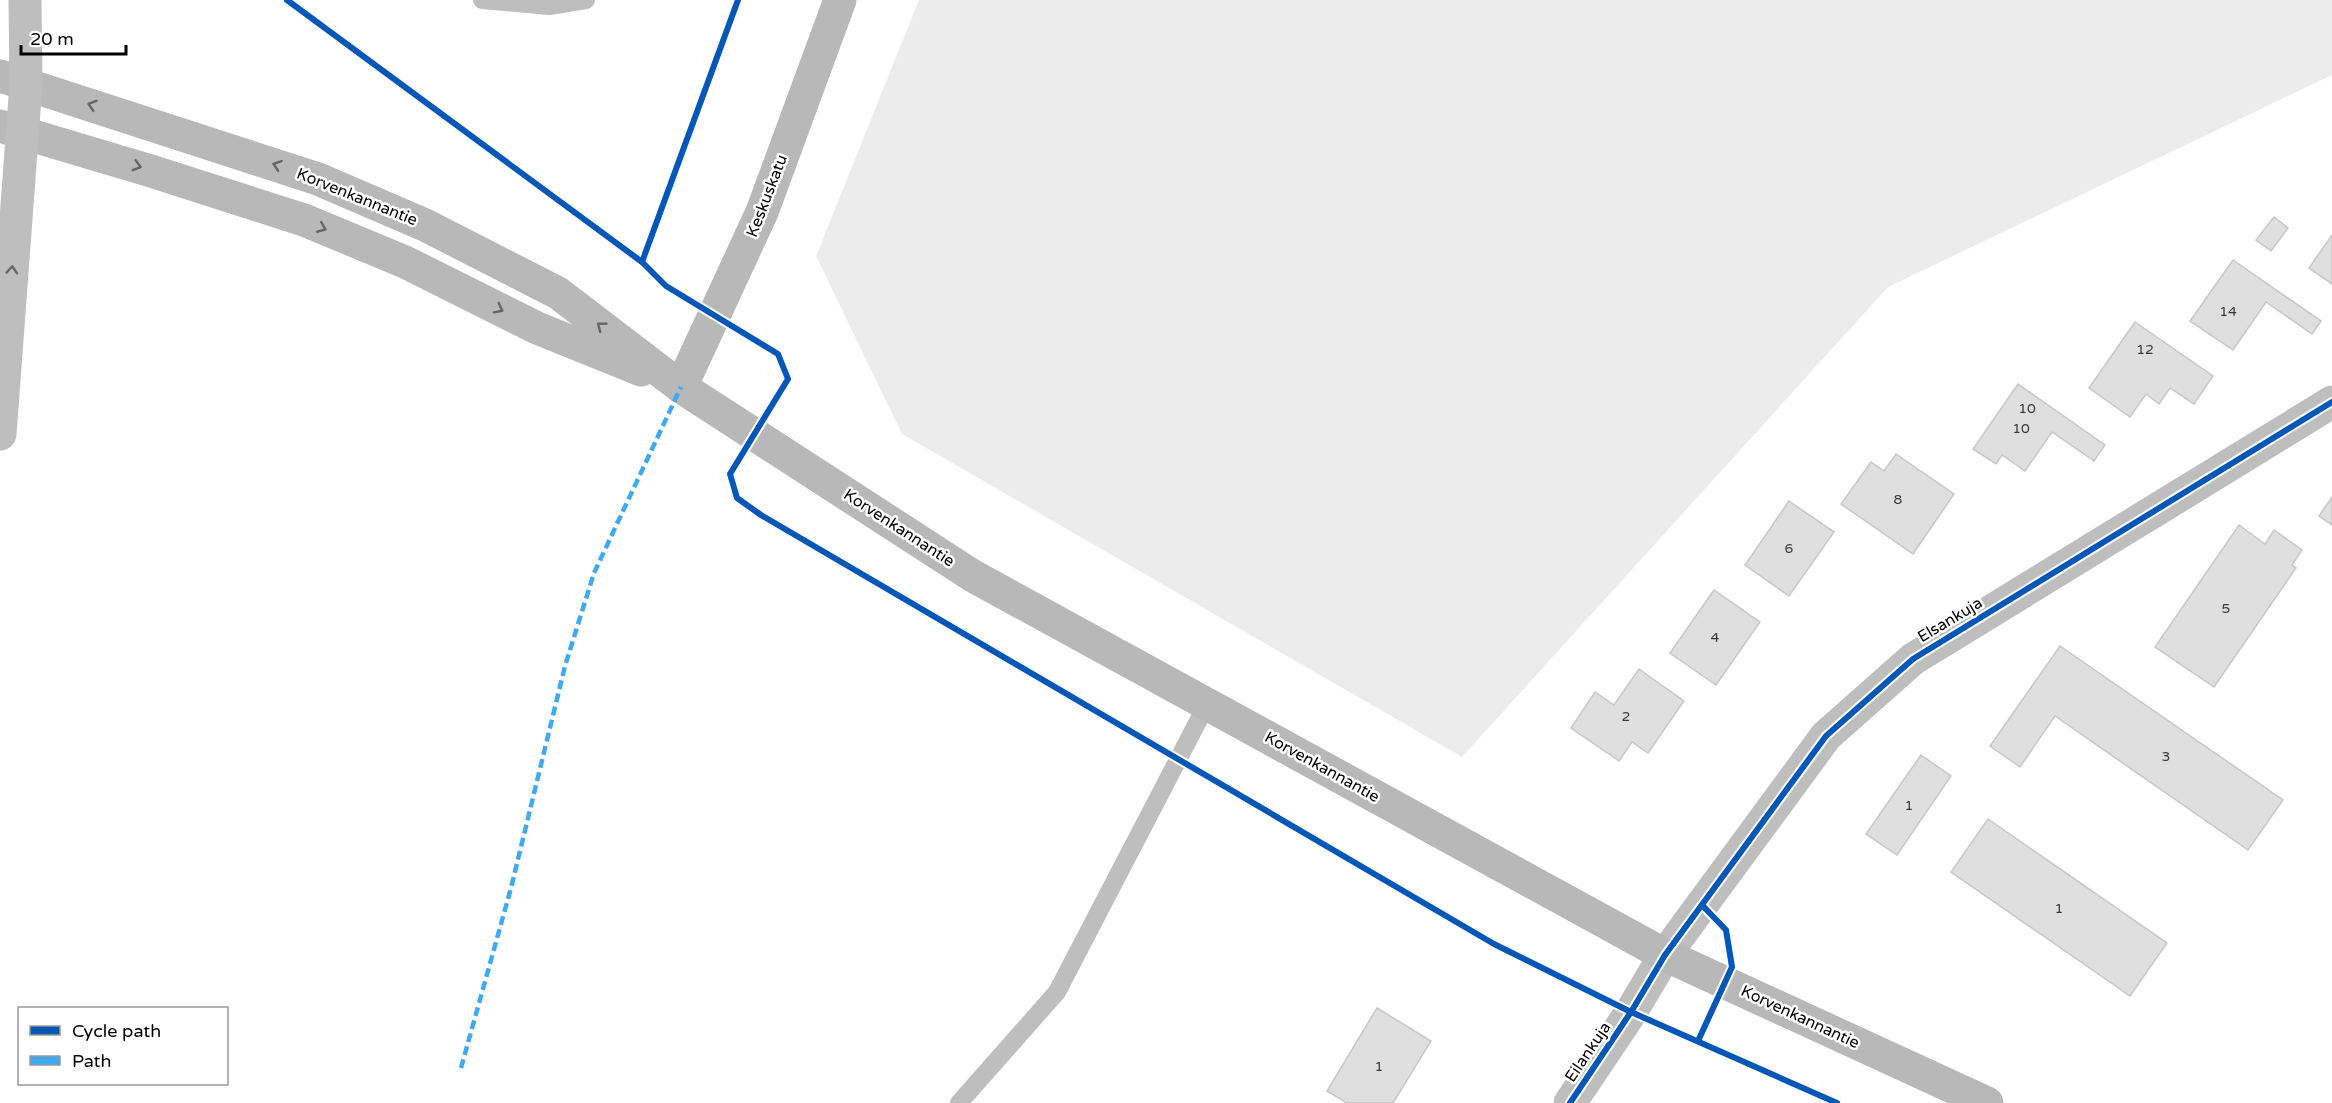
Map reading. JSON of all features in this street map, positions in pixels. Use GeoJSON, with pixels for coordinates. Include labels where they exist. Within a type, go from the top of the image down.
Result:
{"type":"FeatureCollection","features":[{"type":"Feature","properties":{"kind":"main road"},"geometry":{"type":"LineString","coordinates":[[0,434],[13,80],[25,0]]}},
{"type":"Feature","properties":{"kind":"main road","name":"Keskuskatu"},"geometry":{"type":"LineString","coordinates":[[681,387],[762,212],[840,0]]}},
{"type":"Feature","properties":{"kind":"main road","name":"Korvenkannantie"},"geometry":{"type":"LineString","coordinates":[[13,80],[318,179],[425,225],[558,293],[681,387],[973,576],[1665,955],[1987,1103]]}},
{"type":"Feature","properties":{"kind":"main road","name":"Korvenkannantie"},"geometry":{"type":"LineString","coordinates":[[11,130],[151,171],[304,220],[405,262],[537,328],[681,387]]}},
{"type":"Feature","properties":{"kind":"main road","name":"Elsankuja"},"geometry":{"type":"LineString","coordinates":[[1665,955],[1826,736],[1913,659],[2332,402]]}},
{"type":"Feature","properties":{"kind":"main road","name":"Eilankuja"},"geometry":{"type":"LineString","coordinates":[[1570,1103],[1631,1012],[1665,955]]}},
{"type":"Feature","properties":{"kind":"lane"},"geometry":{"type":"LineString","coordinates":[[482,0],[549,6],[586,0]]}},
{"type":"Feature","properties":{"kind":"lane"},"geometry":{"type":"LineString","coordinates":[[959,1103],[1057,992],[1207,704]]}},
{"type":"Feature","properties":{"kind":"shaded area"},"geometry":{"type":"Polygon","coordinates":[[[919,0],[2332,0],[2332,75],[1888,287],[1462,757],[902,434],[816,256],[919,0]]]}},
{"type":"Feature","properties":{"kind":"building"},"geometry":{"type":"Polygon","coordinates":[[[2274,217],[2288,228],[2271,251],[2256,240],[2274,217]]]}},
{"type":"Feature","properties":{"kind":"building"},"geometry":{"type":"Polygon","coordinates":[[[2332,235],[2332,284],[2309,268],[2332,235]]]}},
{"type":"Feature","properties":{"kind":"building"},"geometry":{"type":"Polygon","coordinates":[[[2233,260],[2321,321],[2312,334],[2266,302],[2233,350],[2190,321],[2233,260]]]}},
{"type":"Feature","properties":{"kind":"building"},"geometry":{"type":"Polygon","coordinates":[[[2135,322],[2213,376],[2194,404],[2170,388],[2159,404],[2146,394],[2130,417],[2089,388],[2135,322]]]}},
{"type":"Feature","properties":{"kind":"building"},"geometry":{"type":"Polygon","coordinates":[[[2018,384],[2105,445],[2094,461],[2052,432],[2025,471],[2002,455],[1996,464],[1973,449],[2018,384]]]}},
{"type":"Feature","properties":{"kind":"building"},"geometry":{"type":"Polygon","coordinates":[[[1896,454],[1954,494],[1913,554],[1841,504],[1871,462],[1884,471],[1896,454]]]}},
{"type":"Feature","properties":{"kind":"building"},"geometry":{"type":"Polygon","coordinates":[[[2332,497],[2332,525],[2319,516],[2332,497]]]}},
{"type":"Feature","properties":{"kind":"building"},"geometry":{"type":"Polygon","coordinates":[[[1789,501],[1834,532],[1789,596],[1745,565],[1789,501]]]}},
{"type":"Feature","properties":{"kind":"building"},"geometry":{"type":"Polygon","coordinates":[[[2239,525],[2265,544],[2274,530],[2302,550],[2292,565],[2296,568],[2214,687],[2155,647],[2239,525]]]}},
{"type":"Feature","properties":{"kind":"building"},"geometry":{"type":"Polygon","coordinates":[[[1714,590],[1760,622],[1716,685],[1670,653],[1714,590]]]}},
{"type":"Feature","properties":{"kind":"building"},"geometry":{"type":"Polygon","coordinates":[[[2060,646],[2283,800],[2248,850],[2055,716],[2020,767],[1990,746],[2060,646]]]}},
{"type":"Feature","properties":{"kind":"building"},"geometry":{"type":"Polygon","coordinates":[[[1639,669],[1684,701],[1648,753],[1632,742],[1619,761],[1571,728],[1595,692],[1614,705],[1639,669]]]}},
{"type":"Feature","properties":{"kind":"building"},"geometry":{"type":"Polygon","coordinates":[[[1921,755],[1951,776],[1897,855],[1866,834],[1921,755]]]}},
{"type":"Feature","properties":{"kind":"building"},"geometry":{"type":"Polygon","coordinates":[[[1988,819],[2167,943],[2130,996],[1951,872],[1988,819]]]}},
{"type":"Feature","properties":{"kind":"building"},"geometry":{"type":"Polygon","coordinates":[[[1377,1008],[1431,1041],[1393,1103],[1347,1103],[1327,1091],[1377,1008]]]}},
{"type":"Feature","properties":{"kind":"marked path"},"geometry":{"type":"LineString","coordinates":[[461,1068],[511,888],[565,666],[594,573],[681,387]]}},
{"type":"Feature","properties":{"kind":"cycle path"},"geometry":{"type":"LineString","coordinates":[[287,0],[642,262],[666,286],[778,354],[788,379],[730,474],[737,498],[761,515],[1494,944],[1631,1012],[1837,1103]]}},
{"type":"Feature","properties":{"kind":"cycle path"},"geometry":{"type":"LineString","coordinates":[[642,262],[738,0]]}},
{"type":"Feature","properties":{"kind":"cycle path"},"geometry":{"type":"LineString","coordinates":[[1570,1103],[1631,1012],[1665,955],[1826,736],[1913,659],[2332,402]]}},
{"type":"Feature","properties":{"kind":"cycle path"},"geometry":{"type":"LineString","coordinates":[[1698,1041],[1732,967],[1726,930],[1702,905]]}}]}
